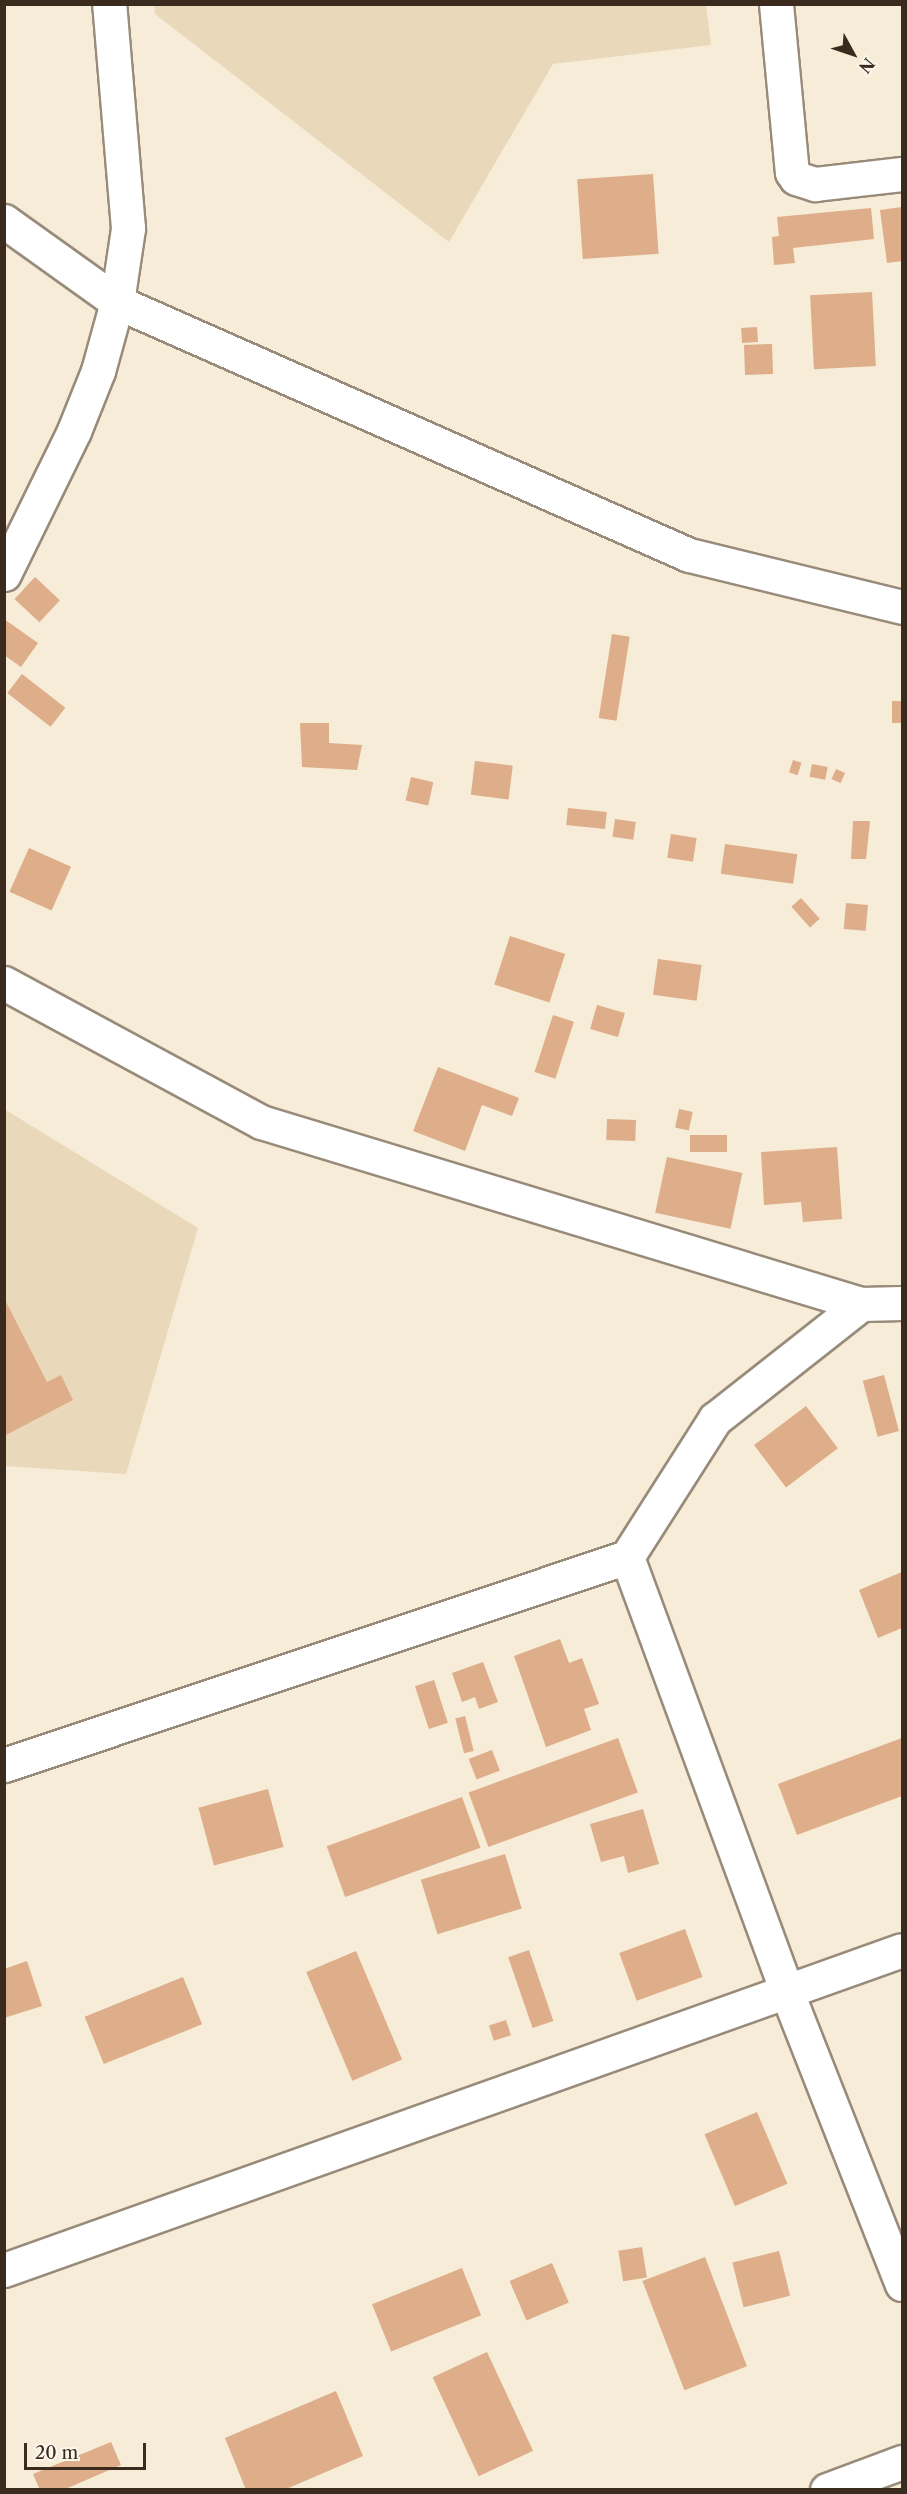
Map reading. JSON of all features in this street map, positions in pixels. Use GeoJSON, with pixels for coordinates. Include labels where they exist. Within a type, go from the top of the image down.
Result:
{"type":"FeatureCollection","features":[{"type":"Feature","properties":{"kind":"street"},"geometry":{"type":"LineString","coordinates":[[4,574],[74,431],[98,371],[117,302],[128,228],[109,4]]}},
{"type":"Feature","properties":{"kind":"street"},"geometry":{"type":"LineString","coordinates":[[777,4],[792,172],[796,178],[814,184],[903,174]]}},
{"type":"Feature","properties":{"kind":"street"},"geometry":{"type":"LineString","coordinates":[[4,221],[117,302],[689,555],[903,607]]}},
{"type":"Feature","properties":{"kind":"street"},"geometry":{"type":"LineString","coordinates":[[4,983],[261,1122],[861,1304],[903,1304]]}},
{"type":"Feature","properties":{"kind":"street"},"geometry":{"type":"LineString","coordinates":[[4,1765],[627,1557],[715,1419],[861,1304]]}},
{"type":"Feature","properties":{"kind":"street"},"geometry":{"type":"LineString","coordinates":[[627,1557],[786,1990],[903,2284]]}},
{"type":"Feature","properties":{"kind":"street"},"geometry":{"type":"LineString","coordinates":[[4,2271],[903,1950]]}},
{"type":"Feature","properties":{"kind":"street"},"geometry":{"type":"LineString","coordinates":[[827,2490],[903,2462]]}},
{"type":"Feature","properties":{"kind":"shaded area"},"geometry":{"type":"Polygon","coordinates":[[[154,5],[706,5],[711,45],[553,64],[449,242],[155,14],[154,5]]]}},
{"type":"Feature","properties":{"kind":"shaded area"},"geometry":{"type":"Polygon","coordinates":[[[4,1109],[198,1228],[126,1474],[5,1466],[4,1109]]]}},
{"type":"Feature","properties":{"kind":"building"},"geometry":{"type":"Polygon","coordinates":[[[653,174],[659,254],[583,259],[577,179],[653,174]]]}},
{"type":"Feature","properties":{"kind":"building"},"geometry":{"type":"Polygon","coordinates":[[[902,207],[902,261],[887,263],[880,210],[902,207]]]}},
{"type":"Feature","properties":{"kind":"building"},"geometry":{"type":"Polygon","coordinates":[[[871,208],[874,239],[793,248],[795,263],[774,265],[772,237],[779,236],[777,217],[871,208]]]}},
{"type":"Feature","properties":{"kind":"building"},"geometry":{"type":"Polygon","coordinates":[[[872,292],[876,366],[814,369],[810,295],[872,292]]]}},
{"type":"Feature","properties":{"kind":"building"},"geometry":{"type":"Polygon","coordinates":[[[757,327],[758,342],[742,343],[741,328],[757,327]]]}},
{"type":"Feature","properties":{"kind":"building"},"geometry":{"type":"Polygon","coordinates":[[[772,344],[773,374],[745,375],[744,345],[772,344]]]}},
{"type":"Feature","properties":{"kind":"building"},"geometry":{"type":"Polygon","coordinates":[[[35,577],[60,600],[39,622],[15,599],[35,577]]]}},
{"type":"Feature","properties":{"kind":"building"},"geometry":{"type":"Polygon","coordinates":[[[4,619],[38,643],[21,667],[4,655],[4,619]]]}},
{"type":"Feature","properties":{"kind":"building"},"geometry":{"type":"Polygon","coordinates":[[[612,634],[630,637],[616,721],[599,718],[612,634]]]}},
{"type":"Feature","properties":{"kind":"building"},"geometry":{"type":"Polygon","coordinates":[[[22,674],[65,708],[51,727],[7,693],[22,674]]]}},
{"type":"Feature","properties":{"kind":"building"},"geometry":{"type":"Polygon","coordinates":[[[892,701],[902,701],[902,723],[892,723],[892,701]]]}},
{"type":"Feature","properties":{"kind":"building"},"geometry":{"type":"Polygon","coordinates":[[[300,723],[329,723],[329,743],[362,745],[357,770],[302,767],[300,723]]]}},
{"type":"Feature","properties":{"kind":"building"},"geometry":{"type":"Polygon","coordinates":[[[793,760],[802,763],[798,775],[789,772],[793,760]]]}},
{"type":"Feature","properties":{"kind":"building"},"geometry":{"type":"Polygon","coordinates":[[[475,761],[513,766],[509,799],[471,795],[475,761]]]}},
{"type":"Feature","properties":{"kind":"building"},"geometry":{"type":"Polygon","coordinates":[[[812,764],[828,767],[825,780],[810,777],[812,764]]]}},
{"type":"Feature","properties":{"kind":"building"},"geometry":{"type":"Polygon","coordinates":[[[836,769],[845,773],[841,783],[832,779],[836,769]]]}},
{"type":"Feature","properties":{"kind":"building"},"geometry":{"type":"Polygon","coordinates":[[[411,777],[433,782],[428,806],[406,800],[411,777]]]}},
{"type":"Feature","properties":{"kind":"building"},"geometry":{"type":"Polygon","coordinates":[[[568,808],[607,812],[605,829],[566,825],[568,808]]]}},
{"type":"Feature","properties":{"kind":"building"},"geometry":{"type":"Polygon","coordinates":[[[615,819],[636,822],[633,840],[612,837],[615,819]]]}},
{"type":"Feature","properties":{"kind":"building"},"geometry":{"type":"Polygon","coordinates":[[[853,821],[870,821],[866,859],[851,859],[853,821]]]}},
{"type":"Feature","properties":{"kind":"building"},"geometry":{"type":"Polygon","coordinates":[[[671,834],[697,838],[693,862],[667,858],[671,834]]]}},
{"type":"Feature","properties":{"kind":"building"},"geometry":{"type":"Polygon","coordinates":[[[725,844],[797,854],[793,884],[721,874],[725,844]]]}},
{"type":"Feature","properties":{"kind":"building"},"geometry":{"type":"Polygon","coordinates":[[[29,848],[71,867],[51,911],[9,892],[29,848]]]}},
{"type":"Feature","properties":{"kind":"building"},"geometry":{"type":"Polygon","coordinates":[[[801,898],[820,919],[810,928],[791,907],[801,898]]]}},
{"type":"Feature","properties":{"kind":"building"},"geometry":{"type":"Polygon","coordinates":[[[846,903],[868,905],[866,931],[844,929],[846,903]]]}},
{"type":"Feature","properties":{"kind":"building"},"geometry":{"type":"Polygon","coordinates":[[[510,936],[565,954],[549,1002],[494,985],[510,936]]]}},
{"type":"Feature","properties":{"kind":"building"},"geometry":{"type":"Polygon","coordinates":[[[658,959],[702,965],[697,1001],[653,995],[658,959]]]}},
{"type":"Feature","properties":{"kind":"building"},"geometry":{"type":"Polygon","coordinates":[[[597,1005],[625,1013],[618,1037],[590,1029],[597,1005]]]}},
{"type":"Feature","properties":{"kind":"building"},"geometry":{"type":"Polygon","coordinates":[[[553,1015],[574,1022],[555,1079],[534,1072],[553,1015]]]}},
{"type":"Feature","properties":{"kind":"building"},"geometry":{"type":"Polygon","coordinates":[[[438,1067],[519,1098],[512,1116],[482,1105],[465,1151],[413,1131],[438,1067]]]}},
{"type":"Feature","properties":{"kind":"building"},"geometry":{"type":"Polygon","coordinates":[[[679,1109],[693,1112],[689,1130],[675,1128],[679,1109]]]}},
{"type":"Feature","properties":{"kind":"building"},"geometry":{"type":"Polygon","coordinates":[[[607,1119],[636,1120],[635,1141],[606,1140],[607,1119]]]}},
{"type":"Feature","properties":{"kind":"building"},"geometry":{"type":"Polygon","coordinates":[[[690,1135],[727,1135],[727,1152],[690,1152],[690,1135]]]}},
{"type":"Feature","properties":{"kind":"building"},"geometry":{"type":"Polygon","coordinates":[[[837,1147],[842,1219],[803,1222],[801,1202],[764,1205],[761,1152],[837,1147]]]}},
{"type":"Feature","properties":{"kind":"building"},"geometry":{"type":"Polygon","coordinates":[[[667,1157],[742,1173],[730,1229],[655,1213],[667,1157]]]}},
{"type":"Feature","properties":{"kind":"building"},"geometry":{"type":"Polygon","coordinates":[[[4,1298],[47,1382],[61,1375],[73,1400],[4,1436],[4,1298]]]}},
{"type":"Feature","properties":{"kind":"building"},"geometry":{"type":"Polygon","coordinates":[[[884,1375],[899,1431],[878,1437],[863,1381],[884,1375]]]}},
{"type":"Feature","properties":{"kind":"building"},"geometry":{"type":"Polygon","coordinates":[[[806,1406],[838,1448],[786,1487],[754,1445],[806,1406]]]}},
{"type":"Feature","properties":{"kind":"building"},"geometry":{"type":"Polygon","coordinates":[[[902,1572],[902,1628],[878,1638],[859,1590],[902,1572]]]}},
{"type":"Feature","properties":{"kind":"building"},"geometry":{"type":"Polygon","coordinates":[[[560,1639],[569,1663],[582,1658],[599,1704],[584,1709],[591,1730],[546,1747],[514,1656],[560,1639]]]}},
{"type":"Feature","properties":{"kind":"building"},"geometry":{"type":"Polygon","coordinates":[[[483,1662],[498,1702],[479,1709],[475,1697],[462,1702],[452,1673],[483,1662]]]}},
{"type":"Feature","properties":{"kind":"building"},"geometry":{"type":"Polygon","coordinates":[[[434,1680],[448,1723],[429,1729],[415,1686],[434,1680]]]}},
{"type":"Feature","properties":{"kind":"building"},"geometry":{"type":"Polygon","coordinates":[[[465,1716],[474,1751],[464,1753],[455,1718],[465,1716]]]}},
{"type":"Feature","properties":{"kind":"building"},"geometry":{"type":"Polygon","coordinates":[[[618,1738],[638,1793],[488,1847],[469,1792],[618,1738]]]}},
{"type":"Feature","properties":{"kind":"building"},"geometry":{"type":"Polygon","coordinates":[[[902,1738],[902,1796],[797,1835],[778,1784],[902,1738]]]}},
{"type":"Feature","properties":{"kind":"building"},"geometry":{"type":"Polygon","coordinates":[[[492,1750],[500,1771],[477,1779],[469,1759],[492,1750]]]}},
{"type":"Feature","properties":{"kind":"building"},"geometry":{"type":"Polygon","coordinates":[[[268,1789],[284,1847],[214,1866],[198,1808],[268,1789]]]}},
{"type":"Feature","properties":{"kind":"building"},"geometry":{"type":"Polygon","coordinates":[[[462,1797],[480,1848],[345,1897],[327,1846],[462,1797]]]}},
{"type":"Feature","properties":{"kind":"building"},"geometry":{"type":"Polygon","coordinates":[[[643,1809],[659,1864],[628,1873],[624,1856],[601,1862],[590,1824],[643,1809]]]}},
{"type":"Feature","properties":{"kind":"building"},"geometry":{"type":"Polygon","coordinates":[[[505,1854],[522,1909],[438,1934],[421,1880],[505,1854]]]}},
{"type":"Feature","properties":{"kind":"building"},"geometry":{"type":"Polygon","coordinates":[[[685,1929],[702,1977],[637,2001],[619,1953],[685,1929]]]}},
{"type":"Feature","properties":{"kind":"building"},"geometry":{"type":"Polygon","coordinates":[[[529,1950],[553,2021],[533,2028],[508,1957],[529,1950]]]}},
{"type":"Feature","properties":{"kind":"building"},"geometry":{"type":"Polygon","coordinates":[[[356,1951],[402,2060],[352,2081],[306,1972],[356,1951]]]}},
{"type":"Feature","properties":{"kind":"building"},"geometry":{"type":"Polygon","coordinates":[[[27,1961],[42,2006],[4,2018],[4,1969],[27,1961]]]}},
{"type":"Feature","properties":{"kind":"building"},"geometry":{"type":"Polygon","coordinates":[[[183,1977],[202,2024],[104,2064],[85,2017],[183,1977]]]}},
{"type":"Feature","properties":{"kind":"building"},"geometry":{"type":"Polygon","coordinates":[[[506,2020],[511,2035],[494,2041],[489,2026],[506,2020]]]}},
{"type":"Feature","properties":{"kind":"building"},"geometry":{"type":"Polygon","coordinates":[[[757,2112],[787,2184],[735,2206],[705,2134],[757,2112]]]}},
{"type":"Feature","properties":{"kind":"building"},"geometry":{"type":"Polygon","coordinates":[[[642,2247],[647,2278],[623,2281],[618,2251],[642,2247]]]}},
{"type":"Feature","properties":{"kind":"building"},"geometry":{"type":"Polygon","coordinates":[[[779,2251],[790,2296],[744,2307],[732,2263],[779,2251]]]}},
{"type":"Feature","properties":{"kind":"building"},"geometry":{"type":"Polygon","coordinates":[[[705,2257],[747,2366],[684,2390],[642,2281],[705,2257]]]}},
{"type":"Feature","properties":{"kind":"building"},"geometry":{"type":"Polygon","coordinates":[[[552,2263],[569,2303],[526,2321],[510,2281],[552,2263]]]}},
{"type":"Feature","properties":{"kind":"building"},"geometry":{"type":"Polygon","coordinates":[[[462,2268],[481,2315],[391,2352],[372,2304],[462,2268]]]}},
{"type":"Feature","properties":{"kind":"building"},"geometry":{"type":"Polygon","coordinates":[[[487,2352],[533,2451],[479,2476],[433,2377],[487,2352]]]}},
{"type":"Feature","properties":{"kind":"building"},"geometry":{"type":"Polygon","coordinates":[[[336,2391],[363,2456],[284,2490],[246,2490],[225,2438],[336,2391]]]}},
{"type":"Feature","properties":{"kind":"building"},"geometry":{"type":"Polygon","coordinates":[[[111,2442],[121,2465],[63,2490],[40,2490],[33,2474],[111,2442]]]}}]}
